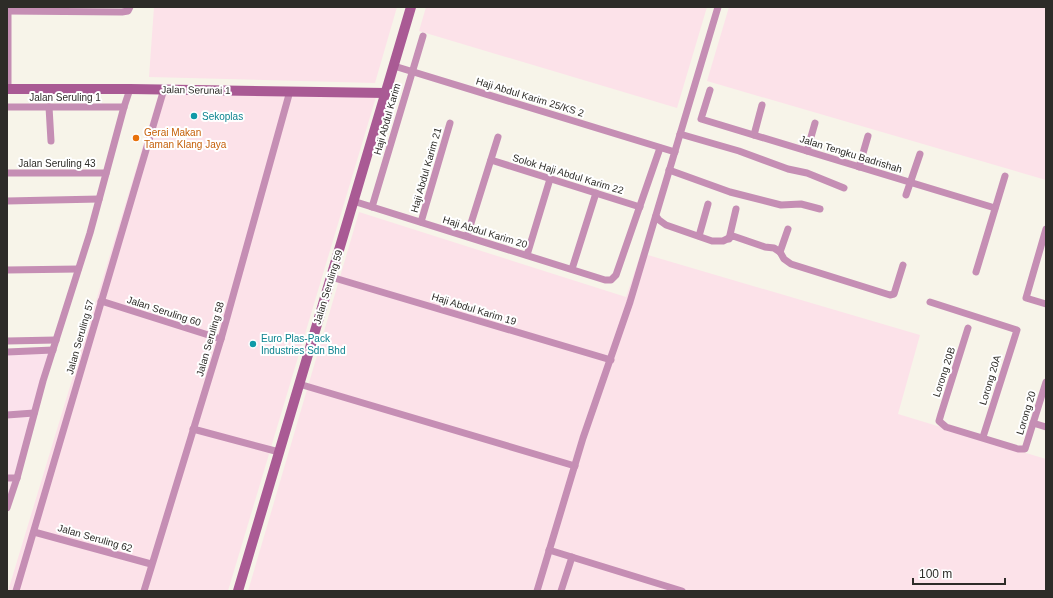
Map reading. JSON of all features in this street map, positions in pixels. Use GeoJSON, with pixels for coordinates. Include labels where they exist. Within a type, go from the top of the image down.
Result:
{"type":"FeatureCollection","features":[{"type":"Feature","properties":{"kind":"main road","name":"Jalan Seruling 59"},"geometry":{"type":"LineString","coordinates":[[238,591],[411,7]]}},
{"type":"Feature","properties":{"kind":"main road","name":"Jalan Serunai 1"},"geometry":{"type":"LineString","coordinates":[[7,89],[164,89],[386,92]]}},
{"type":"Feature","properties":{"kind":"street"},"geometry":{"type":"LineString","coordinates":[[7,89],[8,10],[122,12],[128,11],[130,7]]}},
{"type":"Feature","properties":{"kind":"street"},"geometry":{"type":"LineString","coordinates":[[537,591],[583,438],[630,302],[718,7]]}},
{"type":"Feature","properties":{"kind":"street","name":"Haji Abdul Karim"},"geometry":{"type":"LineString","coordinates":[[372,207],[423,36]]}},
{"type":"Feature","properties":{"kind":"street","name":"Haji Abdul Karim 25/KS 2"},"geometry":{"type":"LineString","coordinates":[[394,66],[675,152]]}},
{"type":"Feature","properties":{"kind":"street","name":"Jalan Seruling 57"},"geometry":{"type":"LineString","coordinates":[[7,508],[99,199],[130,89]]}},
{"type":"Feature","properties":{"kind":"street","name":"Jalan Seruling 57"},"geometry":{"type":"LineString","coordinates":[[16,591],[164,89]]}},
{"type":"Feature","properties":{"kind":"street","name":"Jalan Tengku Badrishah"},"geometry":{"type":"LineString","coordinates":[[710,90],[701,119],[995,208]]}},
{"type":"Feature","properties":{"kind":"street","name":"Jalan Seruling 58"},"geometry":{"type":"LineString","coordinates":[[144,591],[221,339],[290,91]]}},
{"type":"Feature","properties":{"kind":"street"},"geometry":{"type":"LineString","coordinates":[[754,135],[762,105]]}},
{"type":"Feature","properties":{"kind":"street","name":"Jalan Seruling 1"},"geometry":{"type":"LineString","coordinates":[[7,107],[124,106]]}},
{"type":"Feature","properties":{"kind":"street"},"geometry":{"type":"LineString","coordinates":[[49,107],[51,141]]}},
{"type":"Feature","properties":{"kind":"street","name":"Haji Abdul Karim 21"},"geometry":{"type":"LineString","coordinates":[[421,222],[450,123]]}},
{"type":"Feature","properties":{"kind":"street"},"geometry":{"type":"LineString","coordinates":[[807,151],[815,123]]}},
{"type":"Feature","properties":{"kind":"street"},"geometry":{"type":"LineString","coordinates":[[680,134],[739,151],[788,169],[807,173],[844,188]]}},
{"type":"Feature","properties":{"kind":"street"},"geometry":{"type":"LineString","coordinates":[[859,167],[868,136]]}},
{"type":"Feature","properties":{"kind":"street"},"geometry":{"type":"LineString","coordinates":[[467,236],[498,137]]}},
{"type":"Feature","properties":{"kind":"street"},"geometry":{"type":"LineString","coordinates":[[640,207],[660,148]]}},
{"type":"Feature","properties":{"kind":"street"},"geometry":{"type":"LineString","coordinates":[[906,195],[920,154]]}},
{"type":"Feature","properties":{"kind":"street","name":"Solok Haji Abdul Karim 22"},"geometry":{"type":"LineString","coordinates":[[491,160],[640,207]]}},
{"type":"Feature","properties":{"kind":"street"},"geometry":{"type":"LineString","coordinates":[[669,170],[730,192],[780,206],[801,204],[820,209]]}},
{"type":"Feature","properties":{"kind":"street","name":"Jalan Seruling 43"},"geometry":{"type":"LineString","coordinates":[[7,173],[106,173]]}},
{"type":"Feature","properties":{"kind":"street"},"geometry":{"type":"LineString","coordinates":[[976,272],[1005,176]]}},
{"type":"Feature","properties":{"kind":"street"},"geometry":{"type":"LineString","coordinates":[[527,255],[550,179]]}},
{"type":"Feature","properties":{"kind":"street"},"geometry":{"type":"LineString","coordinates":[[572,269],[596,193]]}},
{"type":"Feature","properties":{"kind":"street"},"geometry":{"type":"LineString","coordinates":[[7,201],[99,199]]}},
{"type":"Feature","properties":{"kind":"street","name":"Haji Abdul Karim 20"},"geometry":{"type":"LineString","coordinates":[[353,202],[467,236],[605,280],[611,280],[616,275],[640,207]]}},
{"type":"Feature","properties":{"kind":"street"},"geometry":{"type":"LineString","coordinates":[[698,236],[708,204]]}},
{"type":"Feature","properties":{"kind":"street"},"geometry":{"type":"LineString","coordinates":[[729,239],[736,209]]}},
{"type":"Feature","properties":{"kind":"street"},"geometry":{"type":"LineString","coordinates":[[656,216],[658,220],[666,225],[712,241],[723,241],[733,236],[765,247],[774,248],[791,264],[890,295],[894,294],[903,265]]}},
{"type":"Feature","properties":{"kind":"street"},"geometry":{"type":"LineString","coordinates":[[780,252],[788,229]]}},
{"type":"Feature","properties":{"kind":"street"},"geometry":{"type":"LineString","coordinates":[[1046,229],[1026,298],[1046,304]]}},
{"type":"Feature","properties":{"kind":"street"},"geometry":{"type":"LineString","coordinates":[[7,270],[78,269]]}},
{"type":"Feature","properties":{"kind":"street","name":"Haji Abdul Karim 19"},"geometry":{"type":"LineString","coordinates":[[331,277],[611,360]]}},
{"type":"Feature","properties":{"kind":"street","name":"Jalan Seruling 60"},"geometry":{"type":"LineString","coordinates":[[101,301],[221,339]]}},
{"type":"Feature","properties":{"kind":"street","name":"Lorong 20A"},"geometry":{"type":"LineString","coordinates":[[930,302],[1016,330],[983,437]]}},
{"type":"Feature","properties":{"kind":"street","name":"Lorong 20B"},"geometry":{"type":"LineString","coordinates":[[968,328],[939,421],[946,427],[983,437]]}},
{"type":"Feature","properties":{"kind":"street"},"geometry":{"type":"LineString","coordinates":[[7,341],[56,340]]}},
{"type":"Feature","properties":{"kind":"street"},"geometry":{"type":"LineString","coordinates":[[7,352],[53,350]]}},
{"type":"Feature","properties":{"kind":"street","name":"Lorong 20"},"geometry":{"type":"LineString","coordinates":[[983,437],[1018,449],[1025,449],[1046,382]]}},
{"type":"Feature","properties":{"kind":"street"},"geometry":{"type":"LineString","coordinates":[[299,384],[575,466]]}},
{"type":"Feature","properties":{"kind":"street"},"geometry":{"type":"LineString","coordinates":[[7,415],[34,414]]}},
{"type":"Feature","properties":{"kind":"street"},"geometry":{"type":"LineString","coordinates":[[1033,423],[1046,427]]}},
{"type":"Feature","properties":{"kind":"street"},"geometry":{"type":"LineString","coordinates":[[193,429],[279,452]]}},
{"type":"Feature","properties":{"kind":"street"},"geometry":{"type":"LineString","coordinates":[[7,478],[17,478]]}},
{"type":"Feature","properties":{"kind":"street","name":"Jalan Seruling 62"},"geometry":{"type":"LineString","coordinates":[[34,532],[151,564]]}},
{"type":"Feature","properties":{"kind":"street"},"geometry":{"type":"LineString","coordinates":[[550,550],[682,591]]}},
{"type":"Feature","properties":{"kind":"street"},"geometry":{"type":"LineString","coordinates":[[561,591],[572,557]]}},
{"type":"Feature","properties":{"kind":"shaded area"},"geometry":{"type":"Polygon","coordinates":[[[154,7],[397,7],[375,83],[149,77],[154,7]]]}},
{"type":"Feature","properties":{"kind":"shaded area"},"geometry":{"type":"Polygon","coordinates":[[[426,7],[707,7],[677,108],[419,31],[426,7]]]}},
{"type":"Feature","properties":{"kind":"shaded area"},"geometry":{"type":"Polygon","coordinates":[[[729,7],[1046,7],[1046,180],[707,81],[729,7]]]}},
{"type":"Feature","properties":{"kind":"shaded area"},"geometry":{"type":"Polygon","coordinates":[[[159,93],[376,97],[228,591],[8,591],[159,93]]]}},
{"type":"Feature","properties":{"kind":"shaded area"},"geometry":{"type":"Polygon","coordinates":[[[359,212],[626,297],[641,253],[920,335],[898,414],[1046,459],[1046,591],[248,591],[359,212]]]}},
{"type":"Feature","properties":{"kind":"shaded area"},"geometry":{"type":"Polygon","coordinates":[[[49,352],[9,493],[7,499],[7,354],[49,352]]]}},
{"type":"Feature","properties":{"kind":"place","name":"Sekoplas"},"geometry":{"type":"Point","coordinates":[194,116]}},
{"type":"Feature","properties":{"kind":"place","name":"Gerai Makan Taman Klang Jaya"},"geometry":{"type":"Point","coordinates":[136,138]}},
{"type":"Feature","properties":{"kind":"place","name":"Euro Plas-Pack Industries Sdn Bhd"},"geometry":{"type":"Point","coordinates":[253,344]}}]}
